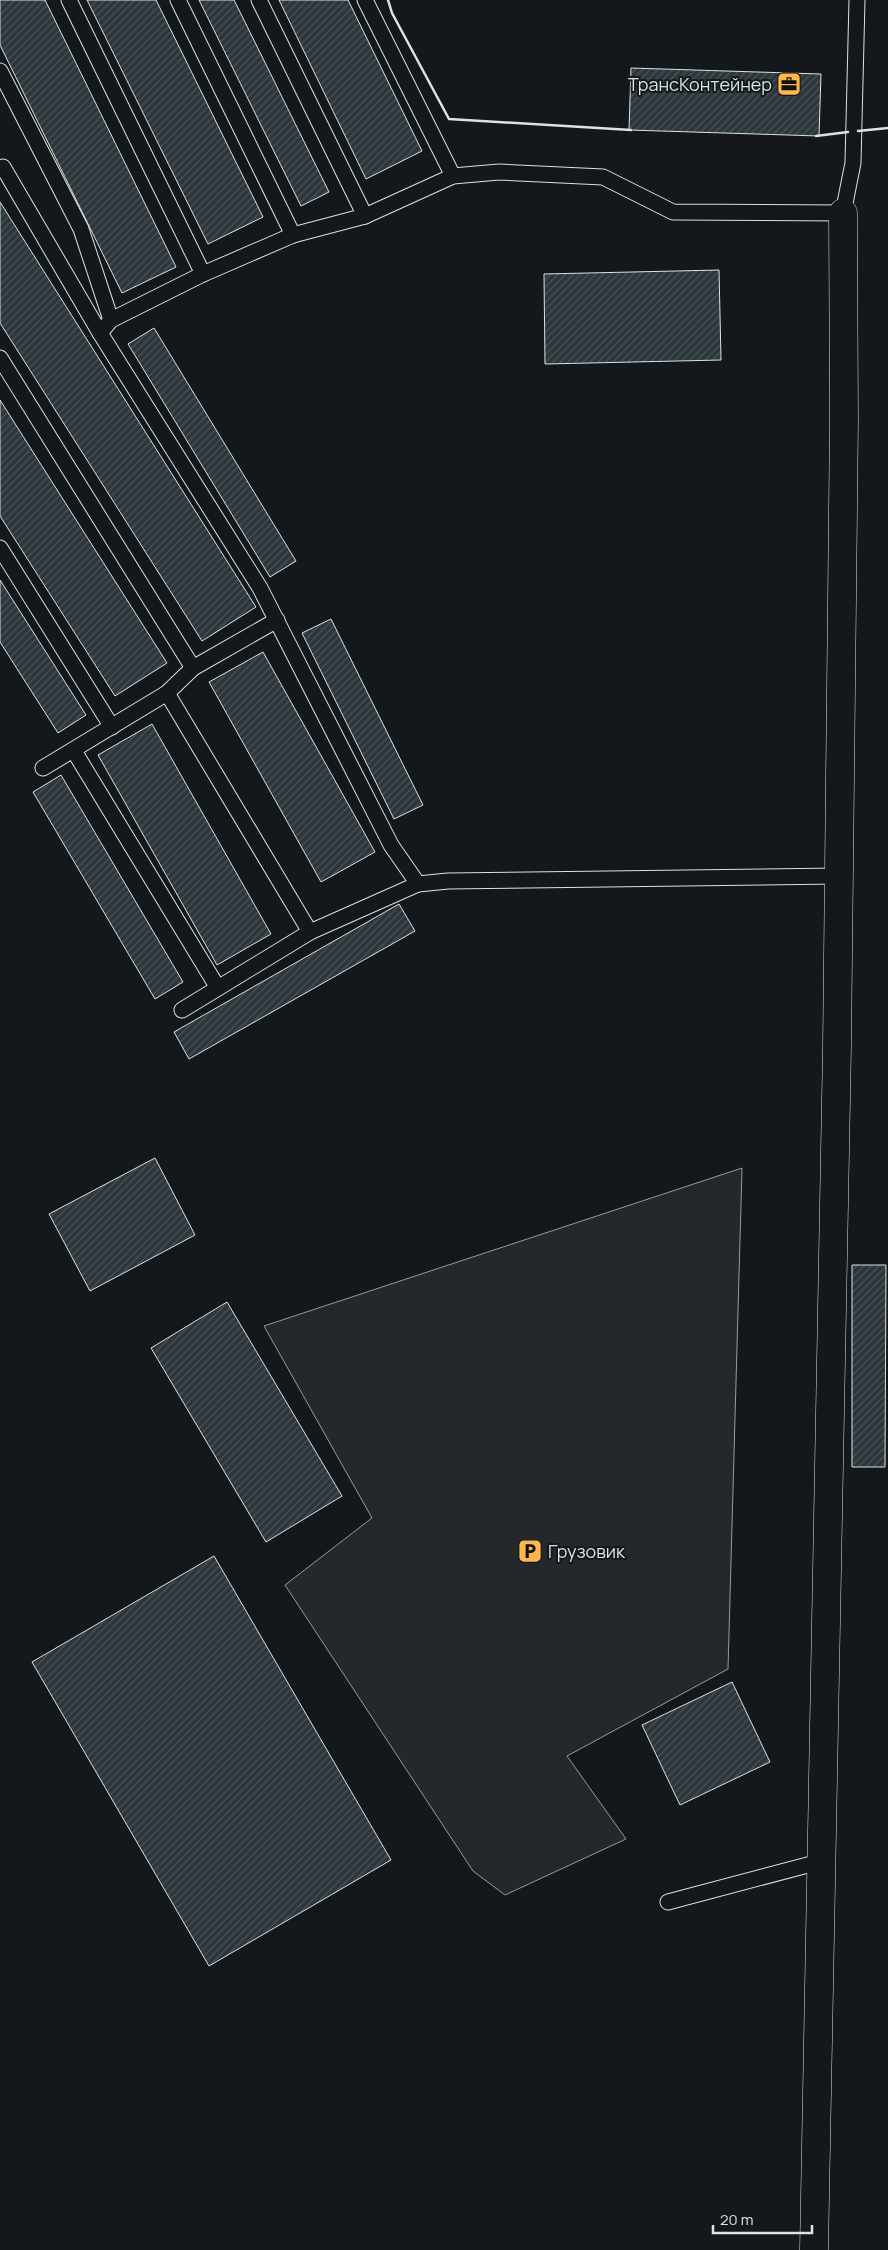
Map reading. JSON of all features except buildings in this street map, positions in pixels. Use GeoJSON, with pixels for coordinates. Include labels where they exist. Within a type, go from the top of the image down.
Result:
{"type":"FeatureCollection","features":[{"type":"Feature","properties":{"kind":"street"},"geometry":{"type":"LineString","coordinates":[[814,2250],[838,876],[844,420],[844,213]]}},
{"type":"Feature","properties":{"kind":"lane"},"geometry":{"type":"LineString","coordinates":[[69,0],[203,274]]}},
{"type":"Feature","properties":{"kind":"lane"},"geometry":{"type":"LineString","coordinates":[[178,0],[293,236]]}},
{"type":"Feature","properties":{"kind":"lane"},"geometry":{"type":"LineString","coordinates":[[259,0],[365,216]]}},
{"type":"Feature","properties":{"kind":"lane"},"geometry":{"type":"LineString","coordinates":[[365,0],[453,176]]}},
{"type":"Feature","properties":{"kind":"lane"},"geometry":{"type":"LineString","coordinates":[[100,333],[111,320],[203,274],[293,236],[365,216],[453,176],[499,172],[603,177],[673,212],[844,213],[853,163],[857,0]]}},
{"type":"Feature","properties":{"kind":"lane"},"geometry":{"type":"LineString","coordinates":[[0,71],[81,229],[111,320]]}},
{"type":"Feature","properties":{"kind":"lane"},"geometry":{"type":"LineString","coordinates":[[3,167],[100,333],[260,588],[391,845],[418,884]]}},
{"type":"Feature","properties":{"kind":"lane"},"geometry":{"type":"LineString","coordinates":[[0,358],[193,668]]}},
{"type":"Feature","properties":{"kind":"lane"},"geometry":{"type":"LineString","coordinates":[[0,548],[112,727]]}},
{"type":"Feature","properties":{"kind":"lane"},"geometry":{"type":"LineString","coordinates":[[43,768],[167,693],[193,668],[277,620]]}},
{"type":"Feature","properties":{"kind":"lane"},"geometry":{"type":"LineString","coordinates":[[167,693],[310,932]]}},
{"type":"Feature","properties":{"kind":"lane"},"geometry":{"type":"LineString","coordinates":[[74,751],[218,988]]}},
{"type":"Feature","properties":{"kind":"lane"},"geometry":{"type":"LineString","coordinates":[[182,1010],[310,932],[418,884],[448,881],[838,876]]}},
{"type":"Feature","properties":{"kind":"lane"},"geometry":{"type":"LineString","coordinates":[[668,1902],[820,1862]]}},
{"type":"Feature","properties":{"kind":"shaded area","name":"Грузовик"},"geometry":{"type":"Polygon","coordinates":[[[742,1168],[728,1669],[567,1756],[626,1839],[505,1895],[473,1871],[285,1585],[372,1518],[264,1326],[742,1168]]]}},
{"type":"Feature","properties":{"kind":"wall"},"geometry":{"type":"LineString","coordinates":[[388,0],[392,13],[449,119],[631,130]]}},
{"type":"Feature","properties":{"kind":"wall"},"geometry":{"type":"LineString","coordinates":[[858,131],[888,128]]}},
{"type":"Feature","properties":{"kind":"wall"},"geometry":{"type":"LineString","coordinates":[[816,136],[848,132]]}},
{"type":"Feature","properties":{"kind":"place","name":"ТрансКонтейнер"},"geometry":{"type":"Point","coordinates":[789,84]}},
{"type":"Feature","properties":{"kind":"place","name":"Грузовик"},"geometry":{"type":"Point","coordinates":[530,1551]}}]}
